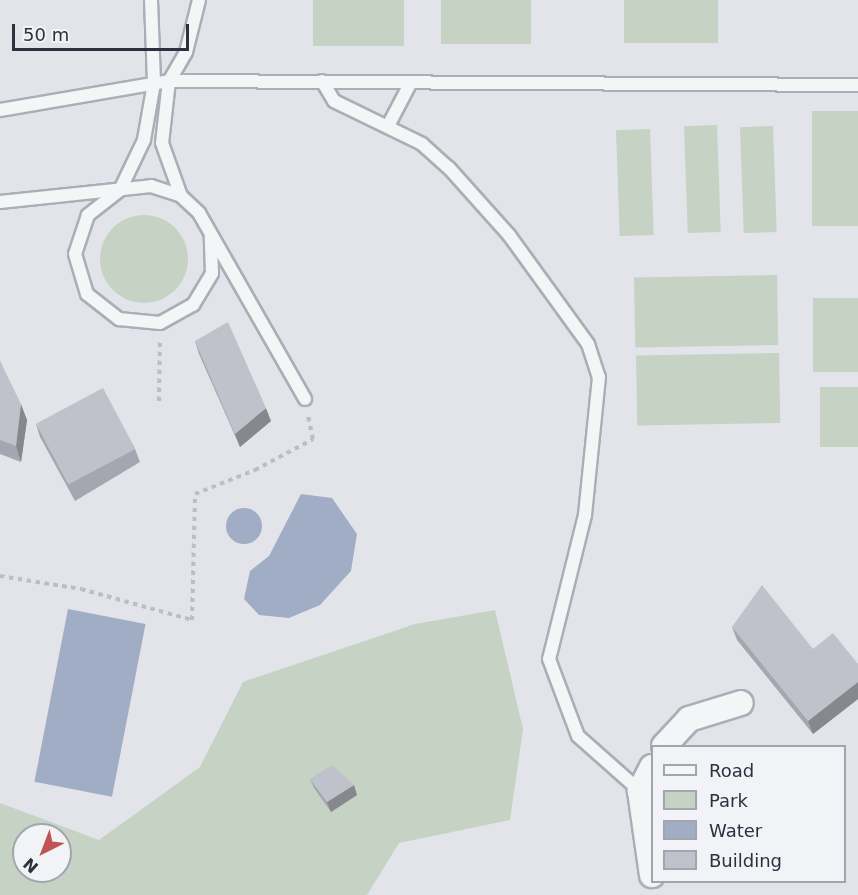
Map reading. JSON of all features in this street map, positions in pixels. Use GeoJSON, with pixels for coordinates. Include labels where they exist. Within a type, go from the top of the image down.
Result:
{"type":"FeatureCollection","features":[{"type":"Feature","properties":{"kind":"street"},"geometry":{"type":"LineString","coordinates":[[666,745],[689,719],[741,703]]}},
{"type":"Feature","properties":{"kind":"street"},"geometry":{"type":"LineString","coordinates":[[651,769],[640,791],[651,868]]}},
{"type":"Feature","properties":{"kind":"lane"},"geometry":{"type":"LineString","coordinates":[[151,0],[154,83],[144,140],[120,190],[88,215],[75,254],[87,294],[119,319],[160,323],[193,305],[212,273],[211,236]]}},
{"type":"Feature","properties":{"kind":"lane"},"geometry":{"type":"LineString","coordinates":[[181,196],[162,143],[169,81],[186,52],[199,0]]}},
{"type":"Feature","properties":{"kind":"lane"},"geometry":{"type":"LineString","coordinates":[[0,110],[169,81],[858,85]]}},
{"type":"Feature","properties":{"kind":"lane"},"geometry":{"type":"LineString","coordinates":[[322,81],[334,101],[422,144],[449,168],[509,235],[588,344],[598,377],[585,515],[549,659],[579,736],[640,791]]}},
{"type":"Feature","properties":{"kind":"lane"},"geometry":{"type":"LineString","coordinates":[[388,126],[410,84]]}},
{"type":"Feature","properties":{"kind":"lane"},"geometry":{"type":"LineString","coordinates":[[0,202],[151,186],[181,196],[199,213],[305,399]]}},
{"type":"Feature","properties":{"kind":"path"},"geometry":{"type":"LineString","coordinates":[[159,401],[160,323]]}},
{"type":"Feature","properties":{"kind":"path"},"geometry":{"type":"LineString","coordinates":[[0,576],[81,589],[192,620],[195,494],[255,470],[313,440],[305,399]]}},
{"type":"Feature","properties":{"kind":"green space"},"geometry":{"type":"Polygon","coordinates":[[[313,0],[404,0],[404,46],[313,46],[313,0]]]}},
{"type":"Feature","properties":{"kind":"green space"},"geometry":{"type":"Polygon","coordinates":[[[441,0],[531,0],[531,44],[441,44],[441,0]]]}},
{"type":"Feature","properties":{"kind":"green space"},"geometry":{"type":"Polygon","coordinates":[[[624,0],[718,0],[718,43],[624,43],[624,0]]]}},
{"type":"Feature","properties":{"kind":"green space"},"geometry":{"type":"Polygon","coordinates":[[[812,111],[858,111],[858,226],[812,226],[812,111]]]}},
{"type":"Feature","properties":{"kind":"green space"},"geometry":{"type":"Polygon","coordinates":[[[717,125],[721,232],[688,233],[684,126],[717,125]]]}},
{"type":"Feature","properties":{"kind":"green space"},"geometry":{"type":"Polygon","coordinates":[[[773,126],[777,232],[744,233],[740,127],[773,126]]]}},
{"type":"Feature","properties":{"kind":"green space"},"geometry":{"type":"Polygon","coordinates":[[[650,129],[654,235],[620,236],[616,130],[650,129]]]}},
{"type":"Feature","properties":{"kind":"green space"},"geometry":{"type":"Polygon","coordinates":[[[144,215],[169,222],[181,234],[188,259],[181,284],[169,296],[144,303],[119,296],[107,284],[100,259],[107,234],[119,222],[144,215]]]}},
{"type":"Feature","properties":{"kind":"green space"},"geometry":{"type":"Polygon","coordinates":[[[777,275],[778,345],[635,347],[634,277],[777,275]]]}},
{"type":"Feature","properties":{"kind":"green space"},"geometry":{"type":"Polygon","coordinates":[[[813,298],[858,298],[858,372],[813,372],[813,298]]]}},
{"type":"Feature","properties":{"kind":"green space"},"geometry":{"type":"Polygon","coordinates":[[[779,353],[780,423],[637,425],[636,355],[779,353]]]}},
{"type":"Feature","properties":{"kind":"green space"},"geometry":{"type":"Polygon","coordinates":[[[820,387],[858,387],[858,447],[820,447],[820,387]]]}},
{"type":"Feature","properties":{"kind":"green space"},"geometry":{"type":"Polygon","coordinates":[[[495,610],[523,729],[510,820],[399,843],[367,895],[0,895],[0,803],[54,823],[12,823],[12,883],[72,883],[72,830],[99,840],[200,767],[243,682],[415,624],[495,610]]]}},
{"type":"Feature","properties":{"kind":"water"},"geometry":{"type":"Polygon","coordinates":[[[301,494],[332,498],[357,534],[351,571],[320,605],[289,618],[259,615],[244,599],[250,571],[269,556],[301,494]]]}},
{"type":"Feature","properties":{"kind":"water"},"geometry":{"type":"Polygon","coordinates":[[[244,508],[256,514],[262,526],[256,538],[244,544],[232,538],[226,526],[232,514],[244,508]]]}},
{"type":"Feature","properties":{"kind":"water"},"geometry":{"type":"Polygon","coordinates":[[[68,609],[146,624],[112,797],[34,782],[68,609]]]}},
{"type":"Feature","properties":{"kind":"building"},"geometry":{"type":"Polygon","coordinates":[[[228,322],[266,408],[235,434],[195,341],[228,322]]]}},
{"type":"Feature","properties":{"kind":"building"},"geometry":{"type":"Polygon","coordinates":[[[0,361],[21,404],[16,446],[0,440],[0,361]]]}},
{"type":"Feature","properties":{"kind":"building"},"geometry":{"type":"Polygon","coordinates":[[[103,388],[135,449],[68,485],[36,424],[103,388]]]}},
{"type":"Feature","properties":{"kind":"building"},"geometry":{"type":"Polygon","coordinates":[[[762,585],[813,649],[833,633],[858,664],[858,682],[808,721],[732,627],[762,585]]]}},
{"type":"Feature","properties":{"kind":"building"},"geometry":{"type":"Polygon","coordinates":[[[332,765],[354,785],[327,802],[310,779],[332,765]]]}}]}
